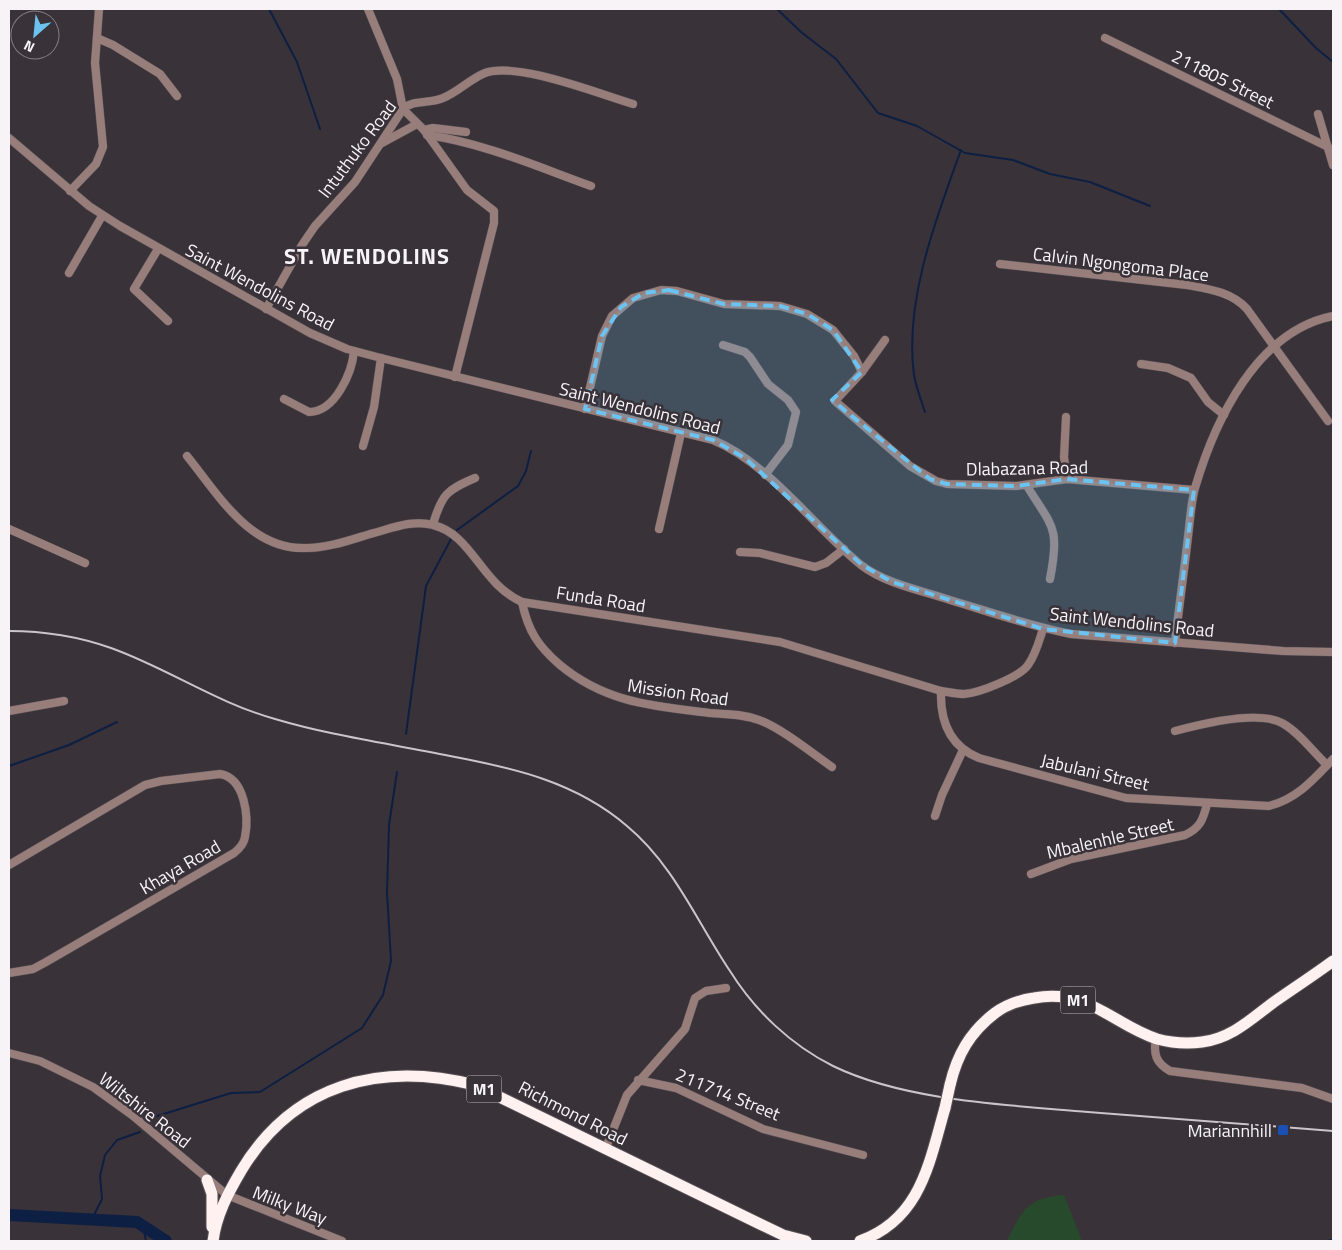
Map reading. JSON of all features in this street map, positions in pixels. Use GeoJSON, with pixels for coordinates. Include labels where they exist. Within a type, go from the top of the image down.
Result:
{"type":"FeatureCollection","features":[{"type":"Feature","properties":{"kind":"highway","name":"M1"},"geometry":{"type":"LineString","coordinates":[[860,1241],[889,1226],[912,1201],[923,1184],[945,1108],[955,1064],[967,1041],[983,1022],[1002,1008],[1024,1000],[1061,996],[1079,1000],[1156,1038],[1186,1043],[1222,1038],[1240,1028],[1333,961]]}},
{"type":"Feature","properties":{"kind":"highway","name":"Richmond Road"},"geometry":{"type":"LineString","coordinates":[[213,1240],[227,1195],[264,1140],[288,1116],[309,1100],[333,1089],[365,1079],[416,1075],[448,1078],[475,1085],[605,1150],[783,1235],[806,1241]]}},
{"type":"Feature","properties":{"kind":"highway"},"geometry":{"type":"LineString","coordinates":[[207,1180],[213,1199],[213,1240]]}},
{"type":"Feature","properties":{"kind":"street"},"geometry":{"type":"LineString","coordinates":[[70,191],[96,164],[103,147],[95,63],[99,9]]}},
{"type":"Feature","properties":{"kind":"street"},"geometry":{"type":"LineString","coordinates":[[368,9],[397,79],[403,109],[426,132],[467,190],[490,206],[495,215],[455,377]]}},
{"type":"Feature","properties":{"kind":"street"},"geometry":{"type":"LineString","coordinates":[[97,38],[113,45],[160,74],[177,96]]}},
{"type":"Feature","properties":{"kind":"street","name":"211805 Street"},"geometry":{"type":"LineString","coordinates":[[1105,38],[1328,147]]}},
{"type":"Feature","properties":{"kind":"street","name":"Intuthuko Road"},"geometry":{"type":"LineString","coordinates":[[266,309],[291,263],[315,226],[348,190],[382,144],[403,109],[412,103],[444,98],[471,80],[498,70],[525,72],[633,104]]}},
{"type":"Feature","properties":{"kind":"street"},"geometry":{"type":"LineString","coordinates":[[1318,114],[1333,165]]}},
{"type":"Feature","properties":{"kind":"street"},"geometry":{"type":"LineString","coordinates":[[382,144],[417,124]]}},
{"type":"Feature","properties":{"kind":"street"},"geometry":{"type":"LineString","coordinates":[[426,132],[433,128],[466,132]]}},
{"type":"Feature","properties":{"kind":"street"},"geometry":{"type":"LineString","coordinates":[[426,132],[522,160],[591,186]]}},
{"type":"Feature","properties":{"kind":"street","name":"Saint Wendolins Road"},"geometry":{"type":"LineString","coordinates":[[9,138],[102,216],[310,333],[354,351],[728,446],[765,475],[862,565],[892,582],[1043,629],[1071,634],[1283,651],[1333,652]]}},
{"type":"Feature","properties":{"kind":"street"},"geometry":{"type":"LineString","coordinates":[[70,272],[102,216]]}},
{"type":"Feature","properties":{"kind":"street"},"geometry":{"type":"LineString","coordinates":[[158,248],[134,289],[168,321]]}},
{"type":"Feature","properties":{"kind":"street","name":"Calvin Ngongoma Place"},"geometry":{"type":"LineString","coordinates":[[1000,264],[1187,285],[1233,297],[1242,303],[1328,421]]}},
{"type":"Feature","properties":{"kind":"street"},"geometry":{"type":"LineString","coordinates":[[585,409],[605,329],[612,316],[633,298],[644,293],[669,290],[724,304],[780,306],[808,314],[824,322],[845,344],[862,372],[885,340]]}},
{"type":"Feature","properties":{"kind":"street"},"geometry":{"type":"LineString","coordinates":[[1175,643],[1194,490],[1213,438],[1224,415],[1252,369],[1274,346],[1311,322],[1333,316]]}},
{"type":"Feature","properties":{"kind":"street"},"geometry":{"type":"LineString","coordinates":[[723,345],[745,352],[768,384],[788,400],[796,412],[788,445],[765,475]]}},
{"type":"Feature","properties":{"kind":"street"},"geometry":{"type":"LineString","coordinates":[[284,399],[309,412],[322,409],[331,401],[347,379],[352,366],[354,351]]}},
{"type":"Feature","properties":{"kind":"street"},"geometry":{"type":"LineString","coordinates":[[363,446],[376,399],[381,358]]}},
{"type":"Feature","properties":{"kind":"street"},"geometry":{"type":"LineString","coordinates":[[1141,364],[1168,368],[1191,378],[1208,402],[1224,415]]}},
{"type":"Feature","properties":{"kind":"street","name":"Dlabazana Road"},"geometry":{"type":"LineString","coordinates":[[862,372],[838,396],[836,401],[841,408],[910,466],[930,479],[946,484],[1027,486],[1067,480],[1194,490]]}},
{"type":"Feature","properties":{"kind":"street"},"geometry":{"type":"LineString","coordinates":[[1066,417],[1064,457],[1067,480]]}},
{"type":"Feature","properties":{"kind":"street"},"geometry":{"type":"LineString","coordinates":[[659,529],[681,433]]}},
{"type":"Feature","properties":{"kind":"street"},"geometry":{"type":"LineString","coordinates":[[187,456],[246,527],[278,544],[308,548],[350,540],[406,524],[433,524],[439,503],[450,489],[475,478]]}},
{"type":"Feature","properties":{"kind":"street"},"geometry":{"type":"LineString","coordinates":[[1027,486],[1046,513],[1054,530],[1054,556],[1050,579]]}},
{"type":"Feature","properties":{"kind":"street","name":"Funda Road"},"geometry":{"type":"LineString","coordinates":[[433,524],[460,540],[494,583],[503,592],[522,602],[780,642],[941,691],[965,694],[976,692],[1018,674],[1027,667],[1034,656],[1043,629]]}},
{"type":"Feature","properties":{"kind":"street"},"geometry":{"type":"LineString","coordinates":[[9,529],[85,563]]}},
{"type":"Feature","properties":{"kind":"street"},"geometry":{"type":"LineString","coordinates":[[740,552],[760,553],[815,567],[826,564],[844,549]]}},
{"type":"Feature","properties":{"kind":"street","name":"Mission Road"},"geometry":{"type":"LineString","coordinates":[[522,602],[526,622],[539,646],[588,686],[604,694],[647,705],[744,716],[760,720],[832,767]]}},
{"type":"Feature","properties":{"kind":"street","name":"Jabulani Street"},"geometry":{"type":"LineString","coordinates":[[941,691],[940,707],[946,728],[963,750],[979,758],[1126,798],[1269,806],[1282,803],[1301,792],[1333,759]]}},
{"type":"Feature","properties":{"kind":"street"},"geometry":{"type":"LineString","coordinates":[[9,711],[64,701]]}},
{"type":"Feature","properties":{"kind":"street"},"geometry":{"type":"LineString","coordinates":[[1175,731],[1206,723],[1254,718],[1274,719],[1288,727],[1327,765]]}},
{"type":"Feature","properties":{"kind":"street"},"geometry":{"type":"LineString","coordinates":[[935,816],[942,794],[963,750]]}},
{"type":"Feature","properties":{"kind":"street","name":"Khaya Road"},"geometry":{"type":"LineString","coordinates":[[9,865],[145,785],[161,781],[220,774],[229,777],[241,790],[246,836],[244,843],[234,853],[33,969],[9,973]]}},
{"type":"Feature","properties":{"kind":"street","name":"Mbalenhle Street"},"geometry":{"type":"LineString","coordinates":[[1031,874],[1071,859],[1185,835],[1199,827],[1207,804]]}},
{"type":"Feature","properties":{"kind":"street"},"geometry":{"type":"LineString","coordinates":[[605,1150],[623,1103],[638,1080],[685,1029],[695,998],[706,991],[726,988]]}},
{"type":"Feature","properties":{"kind":"street"},"geometry":{"type":"LineString","coordinates":[[1156,1038],[1154,1050],[1157,1061],[1170,1071],[1302,1088],[1333,1099]]}},
{"type":"Feature","properties":{"kind":"street","name":"Wiltshire Road"},"geometry":{"type":"LineString","coordinates":[[9,1053],[40,1061],[94,1087],[132,1115],[227,1195]]}},
{"type":"Feature","properties":{"kind":"street","name":"211714 Street"},"geometry":{"type":"LineString","coordinates":[[638,1080],[676,1088],[763,1129],[863,1155]]}},
{"type":"Feature","properties":{"kind":"street","name":"Milky Way"},"geometry":{"type":"LineString","coordinates":[[227,1195],[342,1241]]}},
{"type":"Feature","properties":{"kind":"highlighted area"},"geometry":{"type":"Polygon","coordinates":[[[669,290],[724,304],[780,306],[807,314],[833,330],[862,372],[832,400],[930,479],[947,484],[1016,486],[1067,479],[1194,490],[1175,643],[1043,629],[892,582],[862,565],[745,458],[713,440],[585,409],[602,336],[621,307],[644,293],[669,290]]]}},
{"type":"Feature","properties":{"kind":"green space"},"geometry":{"type":"Polygon","coordinates":[[[1064,1195],[1082,1241],[1007,1241],[1017,1221],[1027,1208],[1042,1199],[1064,1195]]]}},
{"type":"Feature","properties":{"kind":"waterway"},"geometry":{"type":"LineString","coordinates":[[269,9],[297,62],[320,129]]}},
{"type":"Feature","properties":{"kind":"waterway"},"geometry":{"type":"LineString","coordinates":[[777,9],[801,32],[836,59],[878,113],[917,126],[965,153],[1013,160],[1050,174],[1090,182],[1150,206]]}},
{"type":"Feature","properties":{"kind":"waterway"},"geometry":{"type":"LineString","coordinates":[[1279,9],[1316,48],[1333,62]]}},
{"type":"Feature","properties":{"kind":"waterway"},"geometry":{"type":"LineString","coordinates":[[925,412],[914,375],[912,347],[914,318],[924,261],[961,150]]}},
{"type":"Feature","properties":{"kind":"waterway"},"geometry":{"type":"LineString","coordinates":[[457,530],[518,486],[526,471],[531,451]]}},
{"type":"Feature","properties":{"kind":"waterway"},"geometry":{"type":"LineString","coordinates":[[406,734],[426,586],[451,539]]}},
{"type":"Feature","properties":{"kind":"waterway"},"geometry":{"type":"LineString","coordinates":[[9,766],[69,745],[117,722]]}},
{"type":"Feature","properties":{"kind":"waterway"},"geometry":{"type":"LineString","coordinates":[[154,1117],[231,1093],[260,1092],[362,1028],[383,995],[391,961],[387,892],[389,825],[397,772]]}},
{"type":"Feature","properties":{"kind":"waterway"},"geometry":{"type":"LineString","coordinates":[[92,1219],[102,1199],[100,1176],[105,1155],[117,1140],[140,1132]]}},
{"type":"Feature","properties":{"kind":"waterway"},"geometry":{"type":"LineString","coordinates":[[9,1215],[137,1222],[166,1241]]}},
{"type":"Feature","properties":{"kind":"waterway"},"geometry":{"type":"LineString","coordinates":[[143,1226],[146,1241]]}},
{"type":"Feature","properties":{"kind":"waterway"},"geometry":{"type":"LineString","coordinates":[[1327,1241],[1333,1240]]}},
{"type":"Feature","properties":{"kind":"railway"},"geometry":{"type":"LineString","coordinates":[[9,631],[35,632],[86,640],[132,656],[212,695],[275,719],[340,735],[521,772],[543,779],[587,798],[627,826],[644,841],[672,876],[740,986],[775,1026],[818,1058],[861,1078],[924,1094],[991,1104],[1333,1131]]}},
{"type":"Feature","properties":{"kind":"place","name":"Mariannhill"},"geometry":{"type":"Point","coordinates":[1283,1130]}},
{"type":"Feature","properties":{"kind":"district","name":"ST. WENDOLINS"},"geometry":{"type":"Point","coordinates":[367,256]}}]}
